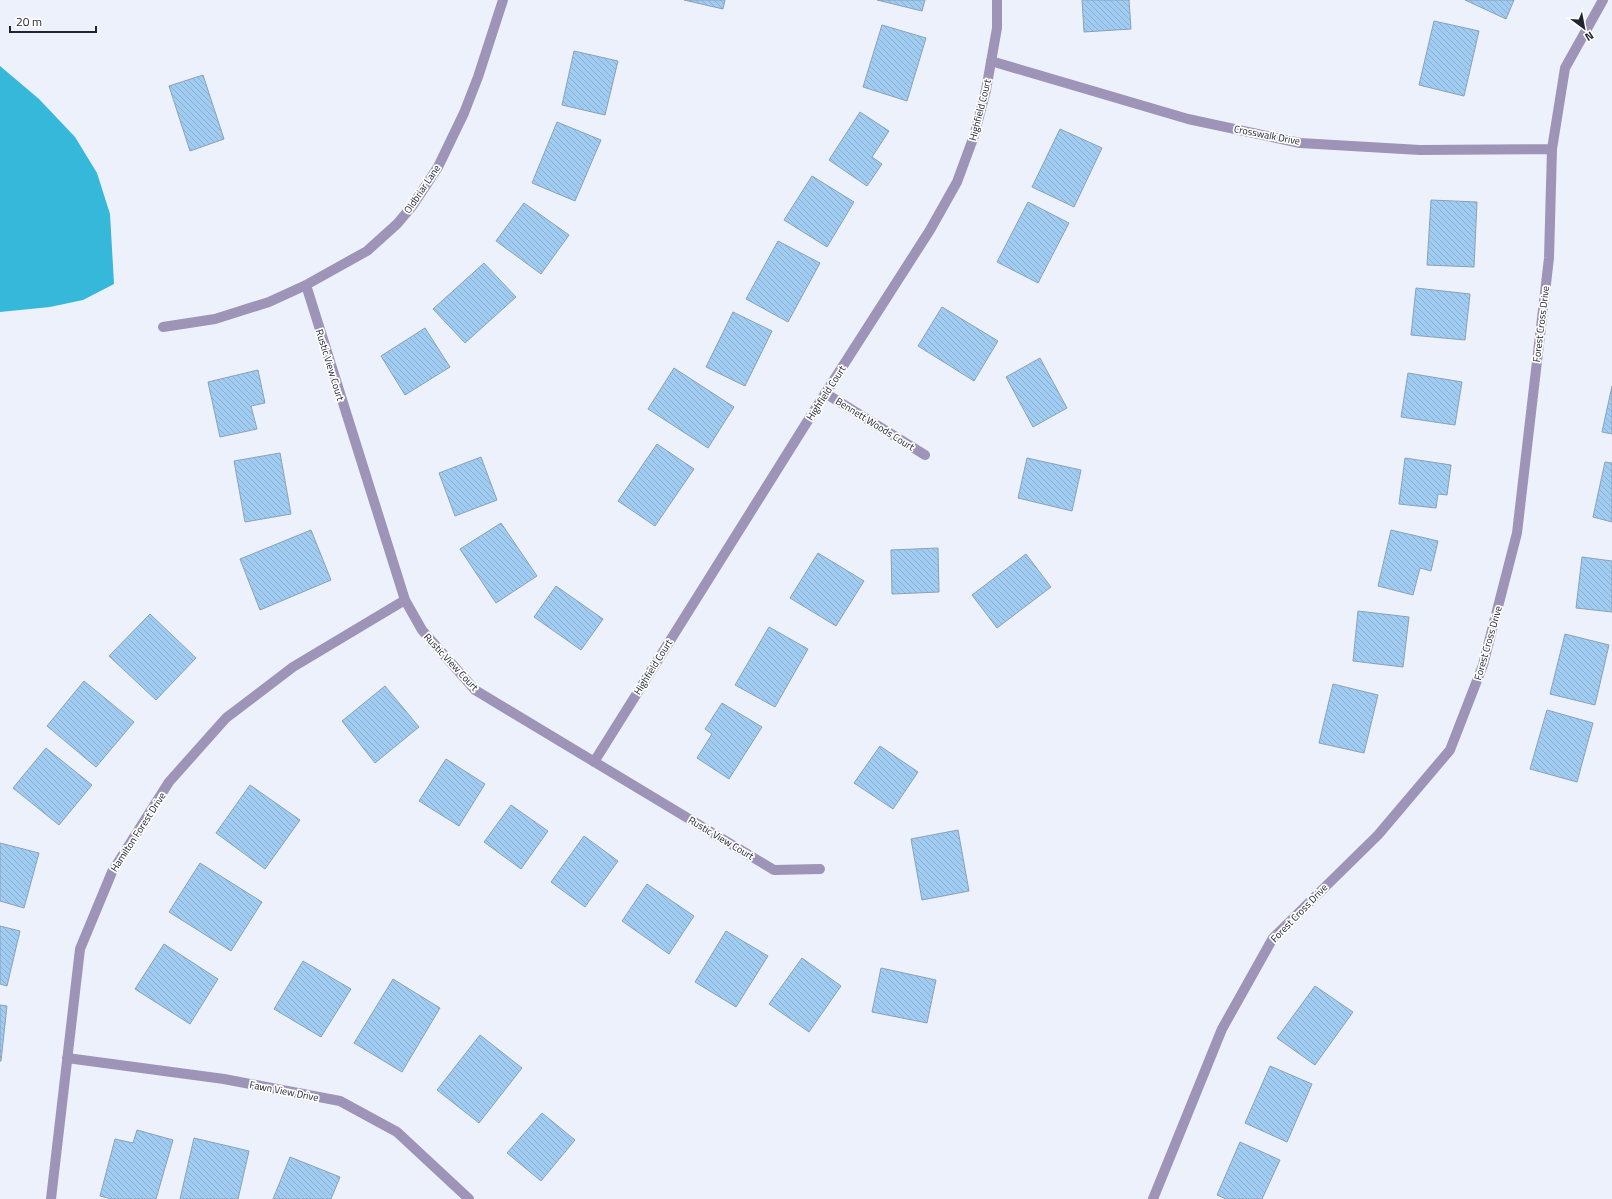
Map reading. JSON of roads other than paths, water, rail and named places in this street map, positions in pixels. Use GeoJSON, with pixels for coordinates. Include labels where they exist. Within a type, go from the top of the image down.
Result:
{"type":"FeatureCollection","features":[{"type":"Feature","properties":{"kind":"street","name":"Oldbriar Lane"},"geometry":{"type":"LineString","coordinates":[[163,327],[215,319],[268,302],[306,285],[367,251],[397,224],[413,205],[438,167],[464,113],[478,77],[503,0]]}},
{"type":"Feature","properties":{"kind":"street","name":"Highfield Court"},"geometry":{"type":"LineString","coordinates":[[594,762],[825,393],[930,230],[957,182],[974,136],[986,90],[997,28],[997,0]]}},
{"type":"Feature","properties":{"kind":"street","name":"Forest Cross Drive"},"geometry":{"type":"LineString","coordinates":[[1153,1199],[1222,1029],[1273,938],[1378,835],[1450,750],[1483,665],[1517,533],[1549,258],[1552,149],[1565,68],[1603,0]]}},
{"type":"Feature","properties":{"kind":"street","name":"Crosswalk Drive"},"geometry":{"type":"LineString","coordinates":[[991,61],[1188,119],[1300,143],[1420,150],[1552,149]]}},
{"type":"Feature","properties":{"kind":"street","name":"Rustic View Court"},"geometry":{"type":"LineString","coordinates":[[306,285],[405,600],[422,630],[475,690],[594,762],[774,870],[820,869]]}},
{"type":"Feature","properties":{"kind":"street","name":"Bennett Woods Court"},"geometry":{"type":"LineString","coordinates":[[825,393],[925,455]]}},
{"type":"Feature","properties":{"kind":"street","name":"Hamilton Forest Drive"},"geometry":{"type":"LineString","coordinates":[[50,1199],[80,949],[112,872],[169,782],[226,718],[293,667],[405,600]]}},
{"type":"Feature","properties":{"kind":"street","name":"Fawn View Drive"},"geometry":{"type":"LineString","coordinates":[[67,1058],[224,1079],[340,1102],[397,1132],[469,1199]]}},
{"type":"Feature","properties":{"kind":"water"},"geometry":{"type":"Polygon","coordinates":[[[0,66],[39,99],[75,137],[97,173],[110,214],[114,284],[83,300],[50,307],[0,312],[0,66]]]}}]}
